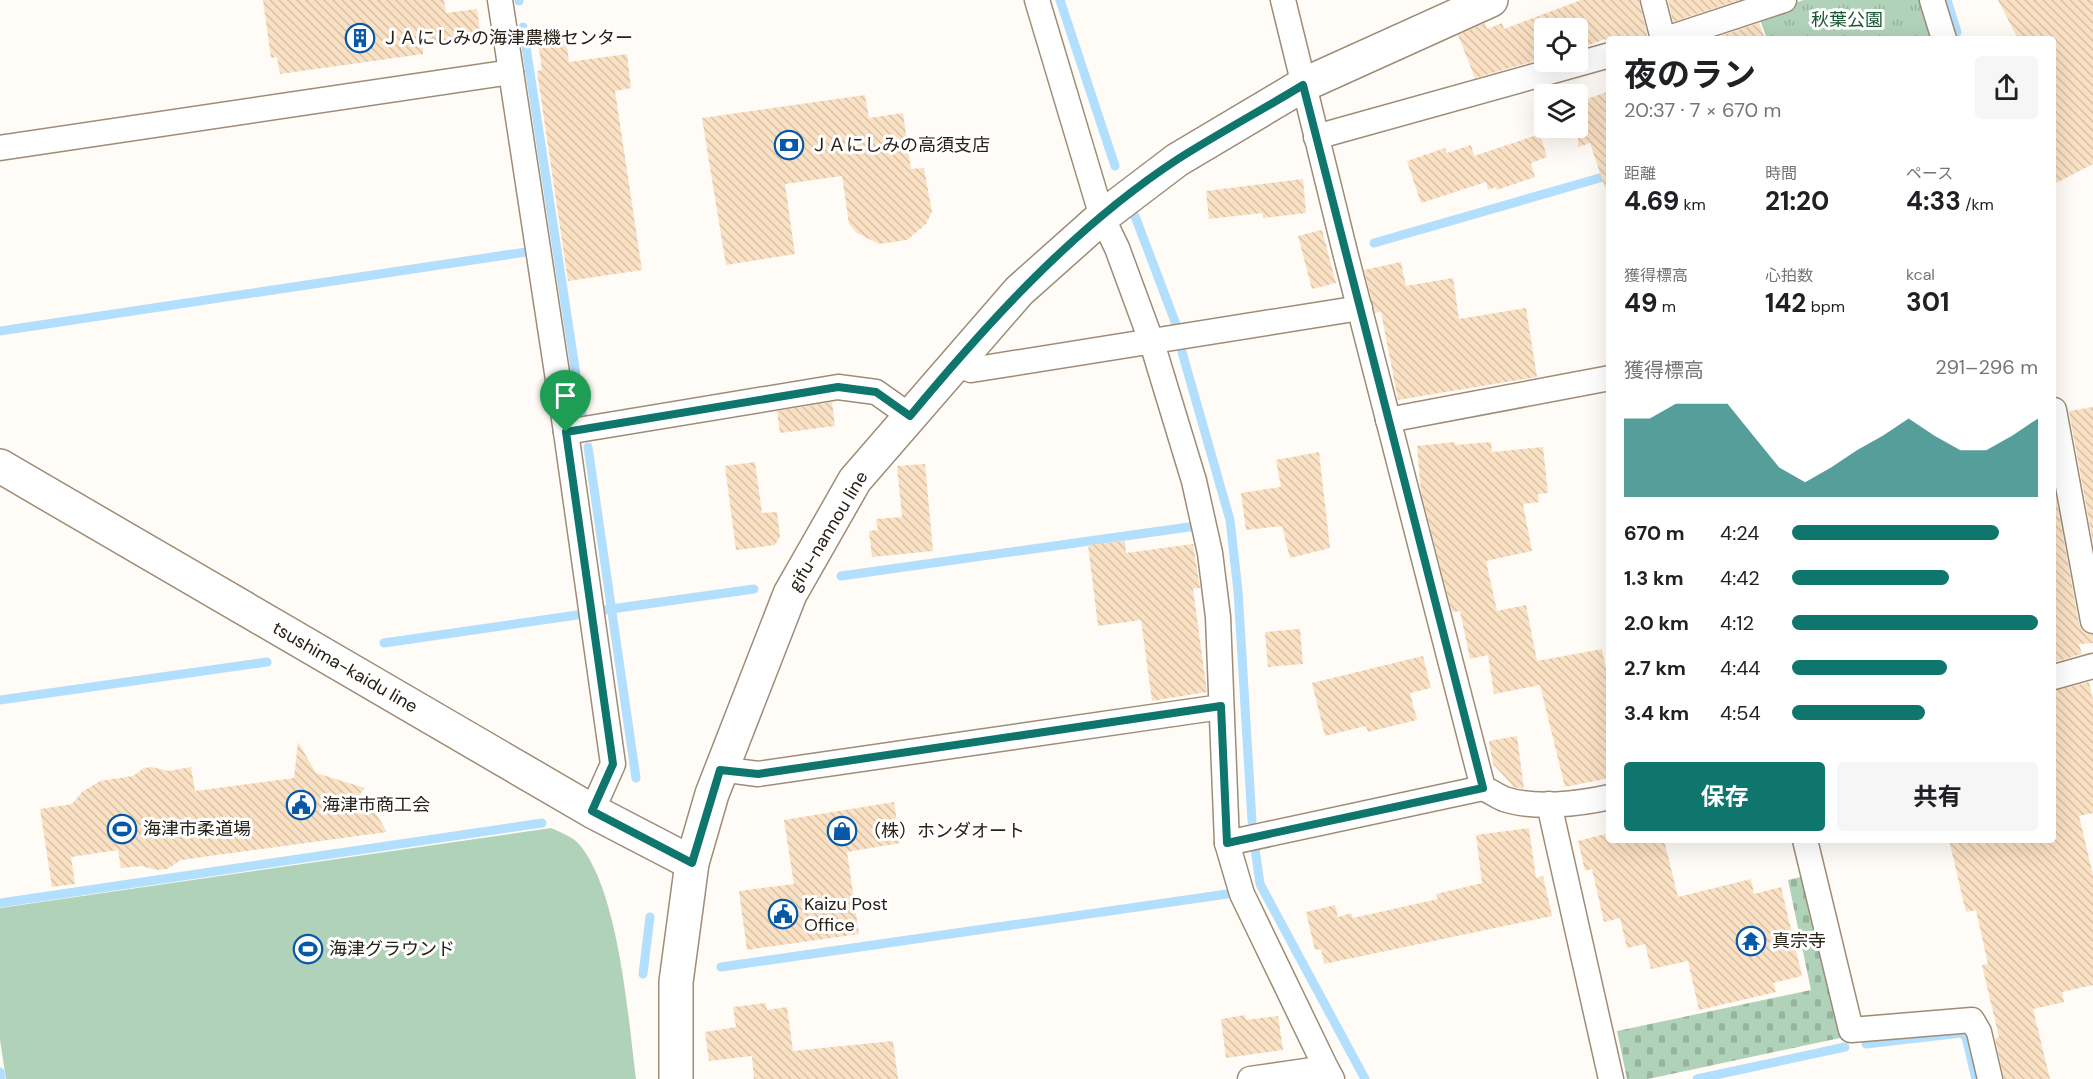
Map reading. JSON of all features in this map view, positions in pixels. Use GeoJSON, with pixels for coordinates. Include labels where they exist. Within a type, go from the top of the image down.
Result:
{"type":"FeatureCollection","features":[{"type":"Feature","properties":{"kind":"main road","name":"gifu-nannou line"},"geometry":{"type":"LineString","coordinates":[[676,1079],[676,982],[692,863],[720,770],[790,594],[855,480],[953,364],[1019,291],[1102,217],[1177,160],[1303,85],[1491,0]]}},
{"type":"Feature","properties":{"kind":"main road","name":"tsushima-kaidu line"},"geometry":{"type":"LineString","coordinates":[[0,465],[592,811],[692,863]]}},
{"type":"Feature","properties":{"kind":"street"},"geometry":{"type":"LineString","coordinates":[[500,0],[566,432],[613,764],[592,811]]}},
{"type":"Feature","properties":{"kind":"street"},"geometry":{"type":"LineString","coordinates":[[1037,0],[1102,217],[1118,248],[1152,343],[1194,481],[1210,553],[1218,617],[1227,843],[1242,894],[1329,1073],[1250,1079]]}},
{"type":"Feature","properties":{"kind":"street"},"geometry":{"type":"LineString","coordinates":[[1283,0],[1483,788]]}},
{"type":"Feature","properties":{"kind":"street"},"geometry":{"type":"LineString","coordinates":[[1653,0],[1673,36]]}},
{"type":"Feature","properties":{"kind":"street"},"geometry":{"type":"LineString","coordinates":[[1680,36],[1784,0]]}},
{"type":"Feature","properties":{"kind":"street"},"geometry":{"type":"LineString","coordinates":[[1932,0],[1943,36]]}},
{"type":"Feature","properties":{"kind":"street"},"geometry":{"type":"LineString","coordinates":[[1316,137],[1606,56]]}},
{"type":"Feature","properties":{"kind":"street"},"geometry":{"type":"LineString","coordinates":[[0,148],[511,72]]}},
{"type":"Feature","properties":{"kind":"street"},"geometry":{"type":"LineString","coordinates":[[953,364],[971,370],[1152,343],[1360,308]]}},
{"type":"Feature","properties":{"kind":"street"},"geometry":{"type":"LineString","coordinates":[[1388,420],[1606,379]]}},
{"type":"Feature","properties":{"kind":"street"},"geometry":{"type":"LineString","coordinates":[[566,432],[838,387],[876,392],[910,416]]}},
{"type":"Feature","properties":{"kind":"street"},"geometry":{"type":"LineString","coordinates":[[2056,421],[2093,621]]}},
{"type":"Feature","properties":{"kind":"street"},"geometry":{"type":"LineString","coordinates":[[2056,676],[2093,666]]}},
{"type":"Feature","properties":{"kind":"street"},"geometry":{"type":"LineString","coordinates":[[720,770],[758,774],[1221,706]]}},
{"type":"Feature","properties":{"kind":"street"},"geometry":{"type":"LineString","coordinates":[[1227,843],[1483,788],[1505,799],[1549,804],[1587,802],[1606,798]]}},
{"type":"Feature","properties":{"kind":"street"},"geometry":{"type":"LineString","coordinates":[[1549,804],[1611,1079]]}},
{"type":"Feature","properties":{"kind":"street"},"geometry":{"type":"LineString","coordinates":[[1806,843],[1851,1030],[1972,1020],[1979,1032],[1990,1079]]}},
{"type":"Feature","properties":{"kind":"green space","name":"秋葉公園"},"geometry":{"type":"Polygon","coordinates":[[[1804,0],[1920,0],[1934,36],[1766,36],[1758,14],[1804,0]]]}},
{"type":"Feature","properties":{"kind":"green space","name":"海津グラウンド"},"geometry":{"type":"Polygon","coordinates":[[[551,828],[579,844],[593,865],[604,892],[620,956],[636,1079],[6,1079],[0,1040],[0,908],[551,828]]]}},
{"type":"Feature","properties":{"kind":"green space"},"geometry":{"type":"Polygon","coordinates":[[[1805,876],[1840,1038],[1648,1079],[1627,1079],[1617,1031],[1811,990],[1788,880],[1805,876]]]}},
{"type":"Feature","properties":{"kind":"building","name":"ＪＡにしみの海津農機センター"},"geometry":{"type":"Polygon","coordinates":[[[263,0],[444,0],[446,13],[477,9],[481,38],[423,46],[423,54],[280,74],[277,57],[271,58],[263,0]]]}},
{"type":"Feature","properties":{"kind":"building"},"geometry":{"type":"Polygon","coordinates":[[[1581,0],[1639,0],[1647,36],[1606,36],[1606,41],[1605,39],[1588,45],[1588,18],[1534,18],[1534,61],[1475,78],[1458,35],[1485,23],[1487,29],[1502,23],[1504,29],[1581,0]]]}},
{"type":"Feature","properties":{"kind":"building"},"geometry":{"type":"Polygon","coordinates":[[[1668,0],[1739,0],[1673,22],[1668,0]]]}},
{"type":"Feature","properties":{"kind":"building"},"geometry":{"type":"Polygon","coordinates":[[[1998,0],[2093,0],[2093,164],[2056,183],[2056,36],[2016,36],[1998,0]]]}},
{"type":"Feature","properties":{"kind":"building"},"geometry":{"type":"Polygon","coordinates":[[[1759,23],[1764,36],[1720,36],[1759,23]]]}},
{"type":"Feature","properties":{"kind":"building"},"geometry":{"type":"Polygon","coordinates":[[[565,31],[569,62],[627,54],[631,88],[615,91],[642,270],[568,281],[537,71],[542,70],[537,35],[565,31]]]}},
{"type":"Feature","properties":{"kind":"building"},"geometry":{"type":"Polygon","coordinates":[[[1606,92],[1606,188],[1590,143],[1578,147],[1578,138],[1588,138],[1588,99],[1606,92]]]}},
{"type":"Feature","properties":{"kind":"building"},"geometry":{"type":"Polygon","coordinates":[[[865,95],[869,118],[903,113],[911,169],[924,168],[932,212],[926,224],[907,240],[879,244],[857,233],[849,224],[842,176],[785,184],[795,254],[726,265],[702,118],[865,95]]]}},
{"type":"Feature","properties":{"kind":"building"},"geometry":{"type":"Polygon","coordinates":[[[1534,136],[1534,138],[1541,138],[1547,157],[1531,163],[1535,177],[1497,190],[1496,187],[1488,190],[1486,182],[1421,203],[1407,161],[1445,148],[1447,153],[1471,145],[1474,156],[1534,136]]]}},
{"type":"Feature","properties":{"kind":"building"},"geometry":{"type":"Polygon","coordinates":[[[1303,179],[1306,213],[1263,218],[1262,213],[1209,219],[1206,191],[1303,179]]]}},
{"type":"Feature","properties":{"kind":"building"},"geometry":{"type":"Polygon","coordinates":[[[1322,230],[1336,283],[1312,289],[1298,236],[1322,230]]]}},
{"type":"Feature","properties":{"kind":"building"},"geometry":{"type":"Polygon","coordinates":[[[1401,262],[1406,286],[1453,278],[1459,319],[1526,308],[1537,377],[1398,400],[1381,312],[1375,313],[1364,270],[1401,262]]]}},
{"type":"Feature","properties":{"kind":"building"},"geometry":{"type":"Polygon","coordinates":[[[832,402],[835,426],[780,433],[777,411],[832,402]]]}},
{"type":"Feature","properties":{"kind":"building"},"geometry":{"type":"Polygon","coordinates":[[[2093,407],[2093,543],[2069,411],[2093,407]]]}},
{"type":"Feature","properties":{"kind":"building"},"geometry":{"type":"Polygon","coordinates":[[[1455,442],[1455,445],[1491,442],[1492,452],[1543,447],[1548,493],[1538,494],[1539,502],[1523,504],[1532,551],[1486,561],[1497,611],[1526,605],[1537,661],[1602,649],[1606,670],[1606,779],[1565,787],[1540,685],[1494,694],[1488,655],[1470,659],[1460,611],[1452,612],[1421,492],[1417,446],[1455,442]]]}},
{"type":"Feature","properties":{"kind":"building"},"geometry":{"type":"Polygon","coordinates":[[[1319,452],[1330,548],[1290,558],[1282,526],[1246,530],[1241,493],[1281,487],[1276,460],[1319,452]]]}},
{"type":"Feature","properties":{"kind":"building"},"geometry":{"type":"Polygon","coordinates":[[[755,462],[762,513],[777,512],[780,536],[775,545],[736,550],[725,466],[755,462]]]}},
{"type":"Feature","properties":{"kind":"building"},"geometry":{"type":"Polygon","coordinates":[[[925,464],[933,551],[872,557],[869,531],[878,530],[876,519],[902,517],[897,466],[925,464]]]}},
{"type":"Feature","properties":{"kind":"building"},"geometry":{"type":"Polygon","coordinates":[[[2056,497],[2079,624],[2083,631],[2093,635],[2093,643],[2079,644],[2082,654],[2056,661],[2056,497]]]}},
{"type":"Feature","properties":{"kind":"building"},"geometry":{"type":"Polygon","coordinates":[[[1125,541],[1126,553],[1193,544],[1200,588],[1193,589],[1207,692],[1152,701],[1141,620],[1098,626],[1088,545],[1125,541]]]}},
{"type":"Feature","properties":{"kind":"building"},"geometry":{"type":"Polygon","coordinates":[[[1300,629],[1303,664],[1268,667],[1265,632],[1300,629]]]}},
{"type":"Feature","properties":{"kind":"building"},"geometry":{"type":"Polygon","coordinates":[[[1423,656],[1431,688],[1410,693],[1417,720],[1368,732],[1366,726],[1325,736],[1312,683],[1423,656]]]}},
{"type":"Feature","properties":{"kind":"building"},"geometry":{"type":"Polygon","coordinates":[[[2089,682],[2093,700],[2093,813],[2079,816],[2093,875],[2093,985],[2062,992],[2064,1002],[2033,1009],[2050,1079],[2004,1079],[1995,1038],[1999,1037],[1982,965],[1988,964],[1976,910],[1966,912],[1950,843],[2056,843],[2056,690],[2089,682]]]}},
{"type":"Feature","properties":{"kind":"building"},"geometry":{"type":"Polygon","coordinates":[[[1517,736],[1524,789],[1514,787],[1493,764],[1489,741],[1517,736]]]}},
{"type":"Feature","properties":{"kind":"building"},"geometry":{"type":"Polygon","coordinates":[[[298,742],[316,773],[365,788],[360,794],[374,810],[387,832],[181,860],[167,869],[157,870],[142,866],[121,868],[118,850],[71,857],[75,884],[52,887],[40,809],[72,804],[82,792],[100,781],[133,776],[144,768],[151,767],[169,771],[191,767],[195,791],[294,778],[298,742]]]}},
{"type":"Feature","properties":{"kind":"building"},"geometry":{"type":"Polygon","coordinates":[[[894,802],[900,843],[847,852],[859,934],[747,950],[739,891],[794,884],[784,820],[894,802]]]}},
{"type":"Feature","properties":{"kind":"building"},"geometry":{"type":"Polygon","coordinates":[[[1529,828],[1536,878],[1543,876],[1552,916],[1324,964],[1321,949],[1315,950],[1306,912],[1335,905],[1338,917],[1351,913],[1353,918],[1438,899],[1436,894],[1482,883],[1476,835],[1529,828]]]}},
{"type":"Feature","properties":{"kind":"building"},"geometry":{"type":"Polygon","coordinates":[[[1605,834],[1606,843],[1665,843],[1678,897],[1751,879],[1754,894],[1781,887],[1802,976],[1773,983],[1776,992],[1699,1010],[1688,961],[1651,969],[1645,944],[1627,948],[1620,918],[1604,922],[1592,869],[1585,871],[1578,841],[1605,834]]]}},
{"type":"Feature","properties":{"kind":"building"},"geometry":{"type":"Polygon","coordinates":[[[766,1003],[767,1010],[787,1007],[793,1051],[893,1041],[898,1079],[754,1079],[752,1056],[709,1061],[705,1032],[736,1027],[733,1007],[766,1003]]]}},
{"type":"Feature","properties":{"kind":"building"},"geometry":{"type":"Polygon","coordinates":[[[1245,1015],[1246,1020],[1278,1016],[1283,1050],[1226,1058],[1221,1019],[1245,1015]]]}},
{"type":"Feature","properties":{"kind":"waterway"},"geometry":{"type":"LineString","coordinates":[[1060,0],[1115,166]]}},
{"type":"Feature","properties":{"kind":"waterway"},"geometry":{"type":"LineString","coordinates":[[1947,0],[1957,32]]}},
{"type":"Feature","properties":{"kind":"waterway"},"geometry":{"type":"LineString","coordinates":[[523,27],[582,414]]}},
{"type":"Feature","properties":{"kind":"waterway"},"geometry":{"type":"LineString","coordinates":[[1374,243],[1606,176]]}},
{"type":"Feature","properties":{"kind":"waterway"},"geometry":{"type":"LineString","coordinates":[[1135,216],[1177,327]]}},
{"type":"Feature","properties":{"kind":"waterway"},"geometry":{"type":"LineString","coordinates":[[0,331],[526,252]]}},
{"type":"Feature","properties":{"kind":"waterway"},"geometry":{"type":"LineString","coordinates":[[1182,352],[1230,520],[1238,591],[1252,821]]}},
{"type":"Feature","properties":{"kind":"waterway"},"geometry":{"type":"LineString","coordinates":[[588,447],[636,778]]}},
{"type":"Feature","properties":{"kind":"waterway"},"geometry":{"type":"LineString","coordinates":[[841,576],[1196,526]]}},
{"type":"Feature","properties":{"kind":"waterway"},"geometry":{"type":"LineString","coordinates":[[604,610],[754,589]]}},
{"type":"Feature","properties":{"kind":"waterway"},"geometry":{"type":"LineString","coordinates":[[384,643],[584,614]]}},
{"type":"Feature","properties":{"kind":"waterway"},"geometry":{"type":"LineString","coordinates":[[0,700],[267,662]]}},
{"type":"Feature","properties":{"kind":"waterway"},"geometry":{"type":"LineString","coordinates":[[0,903],[542,823]]}},
{"type":"Feature","properties":{"kind":"waterway"},"geometry":{"type":"LineString","coordinates":[[1255,848],[1260,884],[1365,1079]]}},
{"type":"Feature","properties":{"kind":"waterway"},"geometry":{"type":"LineString","coordinates":[[721,967],[1227,894]]}},
{"type":"Feature","properties":{"kind":"waterway"},"geometry":{"type":"LineString","coordinates":[[643,974],[650,917]]}},
{"type":"Feature","properties":{"kind":"waterway"},"geometry":{"type":"LineString","coordinates":[[1866,1044],[1961,1033],[1966,1037],[1976,1079]]}},
{"type":"Feature","properties":{"kind":"waterway"},"geometry":{"type":"LineString","coordinates":[[1697,1079],[1845,1047]]}},
{"type":"Feature","properties":{"kind":"waterway"},"geometry":{"type":"LineString","coordinates":[[0,1072],[1,1079]]}},
{"type":"Feature","properties":{"kind":"place","name":"ＪＡにしみの海津農機センター"},"geometry":{"type":"Point","coordinates":[360,38]}},
{"type":"Feature","properties":{"kind":"place","name":"ＪＡにしみの高須支店"},"geometry":{"type":"Point","coordinates":[789,145]}},
{"type":"Feature","properties":{"kind":"place","name":"海津市商工会"},"geometry":{"type":"Point","coordinates":[301,805]}},
{"type":"Feature","properties":{"kind":"place","name":"海津市柔道場"},"geometry":{"type":"Point","coordinates":[122,829]}},
{"type":"Feature","properties":{"kind":"place","name":"（株）ホンダオート"},"geometry":{"type":"Point","coordinates":[842,831]}},
{"type":"Feature","properties":{"kind":"place","name":"Kaizu Post Office"},"geometry":{"type":"Point","coordinates":[783,914]}},
{"type":"Feature","properties":{"kind":"place","name":"真宗寺"},"geometry":{"type":"Point","coordinates":[1751,941]}},
{"type":"Feature","properties":{"kind":"place","name":"海津グラウンド"},"geometry":{"type":"Point","coordinates":[308,949]}},
{"type":"Feature","properties":{"kind":"route"},"geometry":{"type":"LineString","coordinates":[[1303,85],[1483,788],[1227,843],[1221,706],[758,774],[720,770],[692,863],[592,811],[613,764],[566,432],[838,387],[876,392],[910,416],[1019,291],[1102,217],[1177,160],[1303,85]]}}]}
